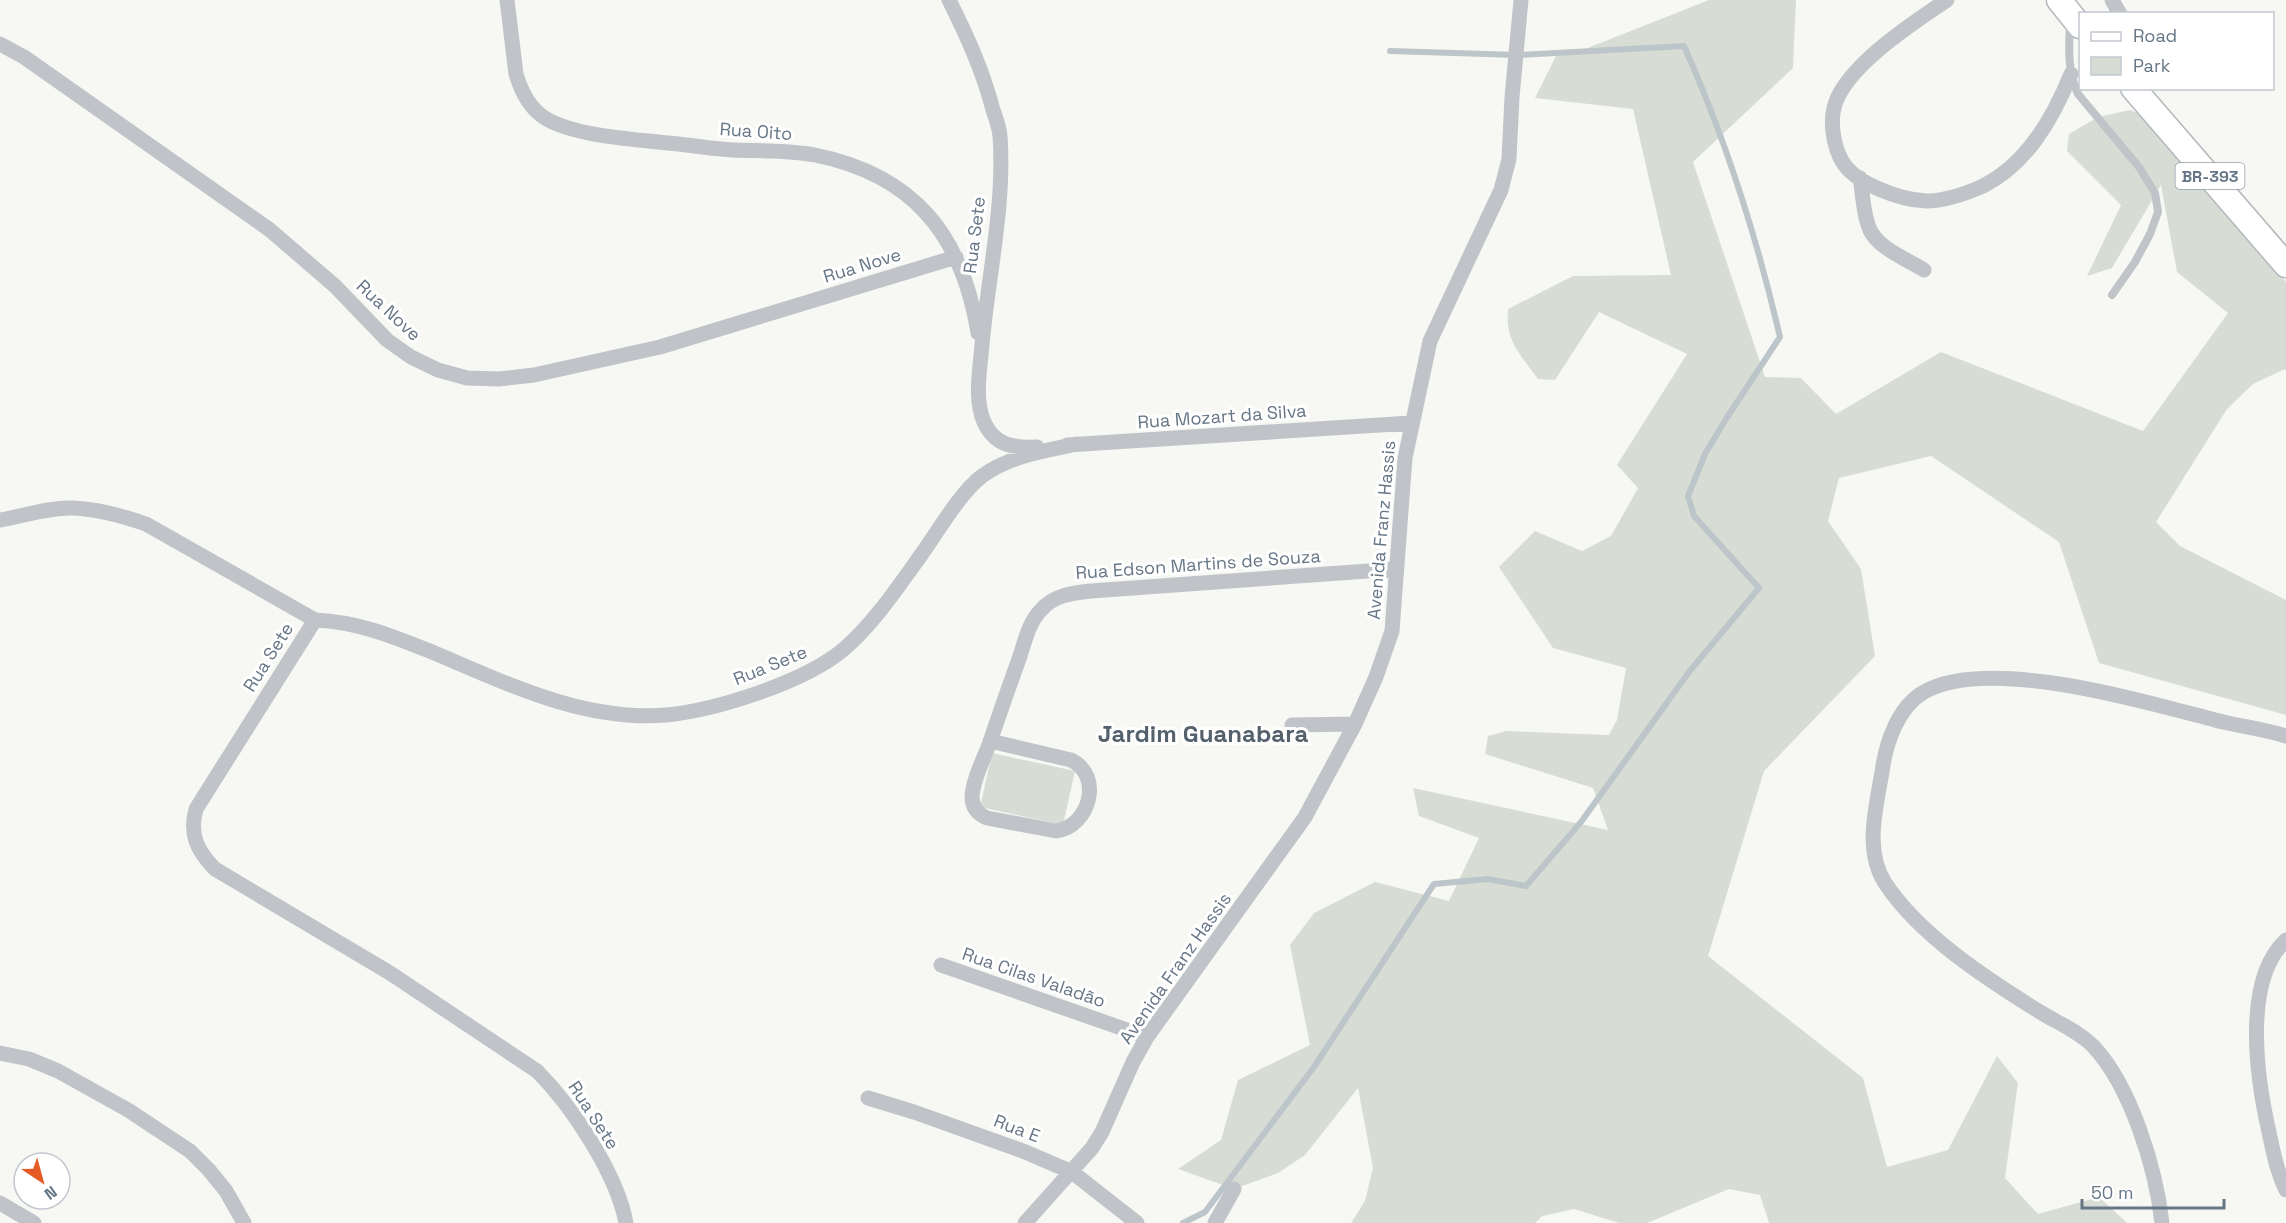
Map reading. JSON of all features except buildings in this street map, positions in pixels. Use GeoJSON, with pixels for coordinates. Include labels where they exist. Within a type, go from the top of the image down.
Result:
{"type":"FeatureCollection","features":[{"type":"Feature","properties":{"kind":"main road","name":"BR-393"},"geometry":{"type":"LineString","coordinates":[[2135,90],[2286,265]]}},
{"type":"Feature","properties":{"kind":"street","name":"Rua Oito"},"geometry":{"type":"LineString","coordinates":[[507,0],[519,84],[529,103],[547,119],[573,128],[618,137],[731,150],[804,154],[857,167],[888,182],[921,206],[946,239],[956,257],[969,291],[981,353]]}},
{"type":"Feature","properties":{"kind":"street","name":"Rua Sete"},"geometry":{"type":"LineString","coordinates":[[949,0],[971,43],[1000,133],[1001,177],[981,353],[980,411],[987,427],[997,440],[1006,446],[1035,447]]}},
{"type":"Feature","properties":{"kind":"street","name":"Avenida Franz Hassis"},"geometry":{"type":"LineString","coordinates":[[1025,1223],[1072,1172],[1102,1132],[1133,1062],[1148,1037],[1305,817],[1355,724],[1376,677],[1392,631],[1405,458],[1430,341],[1501,190],[1509,159],[1515,52],[1521,0]]}},
{"type":"Feature","properties":{"kind":"street"},"geometry":{"type":"LineString","coordinates":[[1947,0],[1874,52],[1841,92],[1834,108],[1833,126],[1836,146],[1843,162],[1853,174],[1883,191],[1905,199],[1927,201],[1946,199],[1984,185],[2019,158],[2037,139],[2052,115],[2071,74]]}},
{"type":"Feature","properties":{"kind":"street","name":"Rua Nove"},"geometry":{"type":"LineString","coordinates":[[0,44],[33,63],[270,230],[335,286],[387,340],[411,357],[438,370],[466,378],[499,379],[534,375],[660,346],[956,257]]}},
{"type":"Feature","properties":{"kind":"street"},"geometry":{"type":"LineString","coordinates":[[1860,178],[1871,232],[1884,246],[1924,270]]}},
{"type":"Feature","properties":{"kind":"street","name":"Rua Mozart da Silva"},"geometry":{"type":"LineString","coordinates":[[1035,447],[1411,423]]}},
{"type":"Feature","properties":{"kind":"street","name":"Rua Sete"},"geometry":{"type":"LineString","coordinates":[[626,1223],[623,1204],[610,1175],[566,1104],[537,1071],[390,974],[215,869],[200,851],[192,832],[192,821],[196,809],[315,620],[339,621],[378,630],[493,677],[592,712],[615,716],[639,716],[697,709],[757,692],[809,672],[827,662],[844,649],[877,614],[976,481],[994,469],[1019,458],[1077,444]]}},
{"type":"Feature","properties":{"kind":"street"},"geometry":{"type":"LineString","coordinates":[[0,520],[55,509],[73,508],[132,519],[146,524],[315,620]]}},
{"type":"Feature","properties":{"kind":"street","name":"Rua Edson Martins de Souza"},"geometry":{"type":"LineString","coordinates":[[990,741],[1071,760],[1078,764],[1088,779],[1090,791],[1085,812],[1079,820],[1066,829],[1056,831],[987,819],[979,813],[973,801],[973,791],[990,741],[1032,623],[1042,609],[1055,599],[1075,592],[1396,568]]}},
{"type":"Feature","properties":{"kind":"street"},"geometry":{"type":"LineString","coordinates":[[2162,1223],[2153,1170],[2136,1119],[2124,1092],[2093,1046],[2073,1030],[2041,1012],[1965,961],[1917,922],[1883,880],[1873,858],[1873,839],[1883,765],[1898,719],[1911,701],[1946,683],[1972,678],[2024,680],[2117,693],[2286,736]]}},
{"type":"Feature","properties":{"kind":"street"},"geometry":{"type":"LineString","coordinates":[[1293,725],[1355,724]]}},
{"type":"Feature","properties":{"kind":"street"},"geometry":{"type":"LineString","coordinates":[[2286,940],[2275,951],[2267,968],[2255,1042],[2264,1109],[2277,1165],[2286,1190]]}},
{"type":"Feature","properties":{"kind":"street","name":"Rua Cilas Valadão"},"geometry":{"type":"LineString","coordinates":[[941,965],[1148,1037]]}},
{"type":"Feature","properties":{"kind":"street"},"geometry":{"type":"LineString","coordinates":[[0,1053],[29,1059],[58,1071],[128,1110],[190,1151],[226,1191],[244,1223]]}},
{"type":"Feature","properties":{"kind":"street","name":"Rua E"},"geometry":{"type":"LineString","coordinates":[[868,1098],[1023,1151],[1072,1172],[1137,1223]]}},
{"type":"Feature","properties":{"kind":"street"},"geometry":{"type":"LineString","coordinates":[[1215,1223],[1234,1189]]}},
{"type":"Feature","properties":{"kind":"street"},"geometry":{"type":"LineString","coordinates":[[0,1203],[34,1223]]}},
{"type":"Feature","properties":{"kind":"lane"},"geometry":{"type":"LineString","coordinates":[[2070,14],[2071,74],[2078,94],[2139,167],[2155,193],[2158,212],[2150,234],[2135,262],[2112,295]]}},
{"type":"Feature","properties":{"kind":"green space"},"geometry":{"type":"Polygon","coordinates":[[[1709,0],[1796,0],[1793,68],[1693,162],[1765,377],[1801,378],[1836,414],[1941,352],[2143,431],[2228,313],[2177,272],[2161,185],[2112,268],[2087,276],[2121,205],[2067,151],[2069,134],[2098,117],[2130,110],[2153,120],[2286,282],[2286,372],[2285,369],[2253,384],[2227,409],[2156,522],[2180,546],[2286,600],[2286,715],[2099,663],[2059,542],[1931,456],[1839,478],[1828,521],[1861,569],[1875,656],[1764,771],[1708,956],[1863,1078],[1887,1167],[1948,1150],[1997,1056],[2018,1083],[2005,1178],[2038,1214],[2099,1197],[2127,1223],[1769,1223],[1760,1195],[1729,1189],[1647,1223],[1619,1223],[1574,1209],[1542,1216],[1535,1223],[1351,1223],[1365,1201],[1373,1168],[1358,1088],[1305,1155],[1278,1173],[1234,1189],[1178,1169],[1221,1140],[1238,1080],[1310,1045],[1290,945],[1314,913],[1375,882],[1449,901],[1479,838],[1419,816],[1413,788],[1608,830],[1593,788],[1485,754],[1488,736],[1506,731],[1609,735],[1617,720],[1626,668],[1553,648],[1499,567],[1535,531],[1582,551],[1611,536],[1638,488],[1617,465],[1687,354],[1599,312],[1555,380],[1538,379],[1511,339],[1508,309],[1573,276],[1671,275],[1633,109],[1535,98],[1556,56],[1575,53],[1709,0]]]}},
{"type":"Feature","properties":{"kind":"green space"},"geometry":{"type":"Polygon","coordinates":[[[992,753],[1075,771],[1063,825],[980,807],[992,753]]]}},
{"type":"Feature","properties":{"kind":"waterway"},"geometry":{"type":"LineString","coordinates":[[1183,1223],[1205,1212],[1314,1067],[1434,884],[1488,879],[1526,886],[1581,822],[1689,672],[1759,588],[1694,516],[1688,496],[1705,454],[1780,337],[1739,189],[1713,116],[1684,46],[1518,55],[1390,51]]}},
{"type":"Feature","properties":{"kind":"district","name":"Jardim Guanabara"},"geometry":{"type":"Point","coordinates":[1203,733]}}]}
